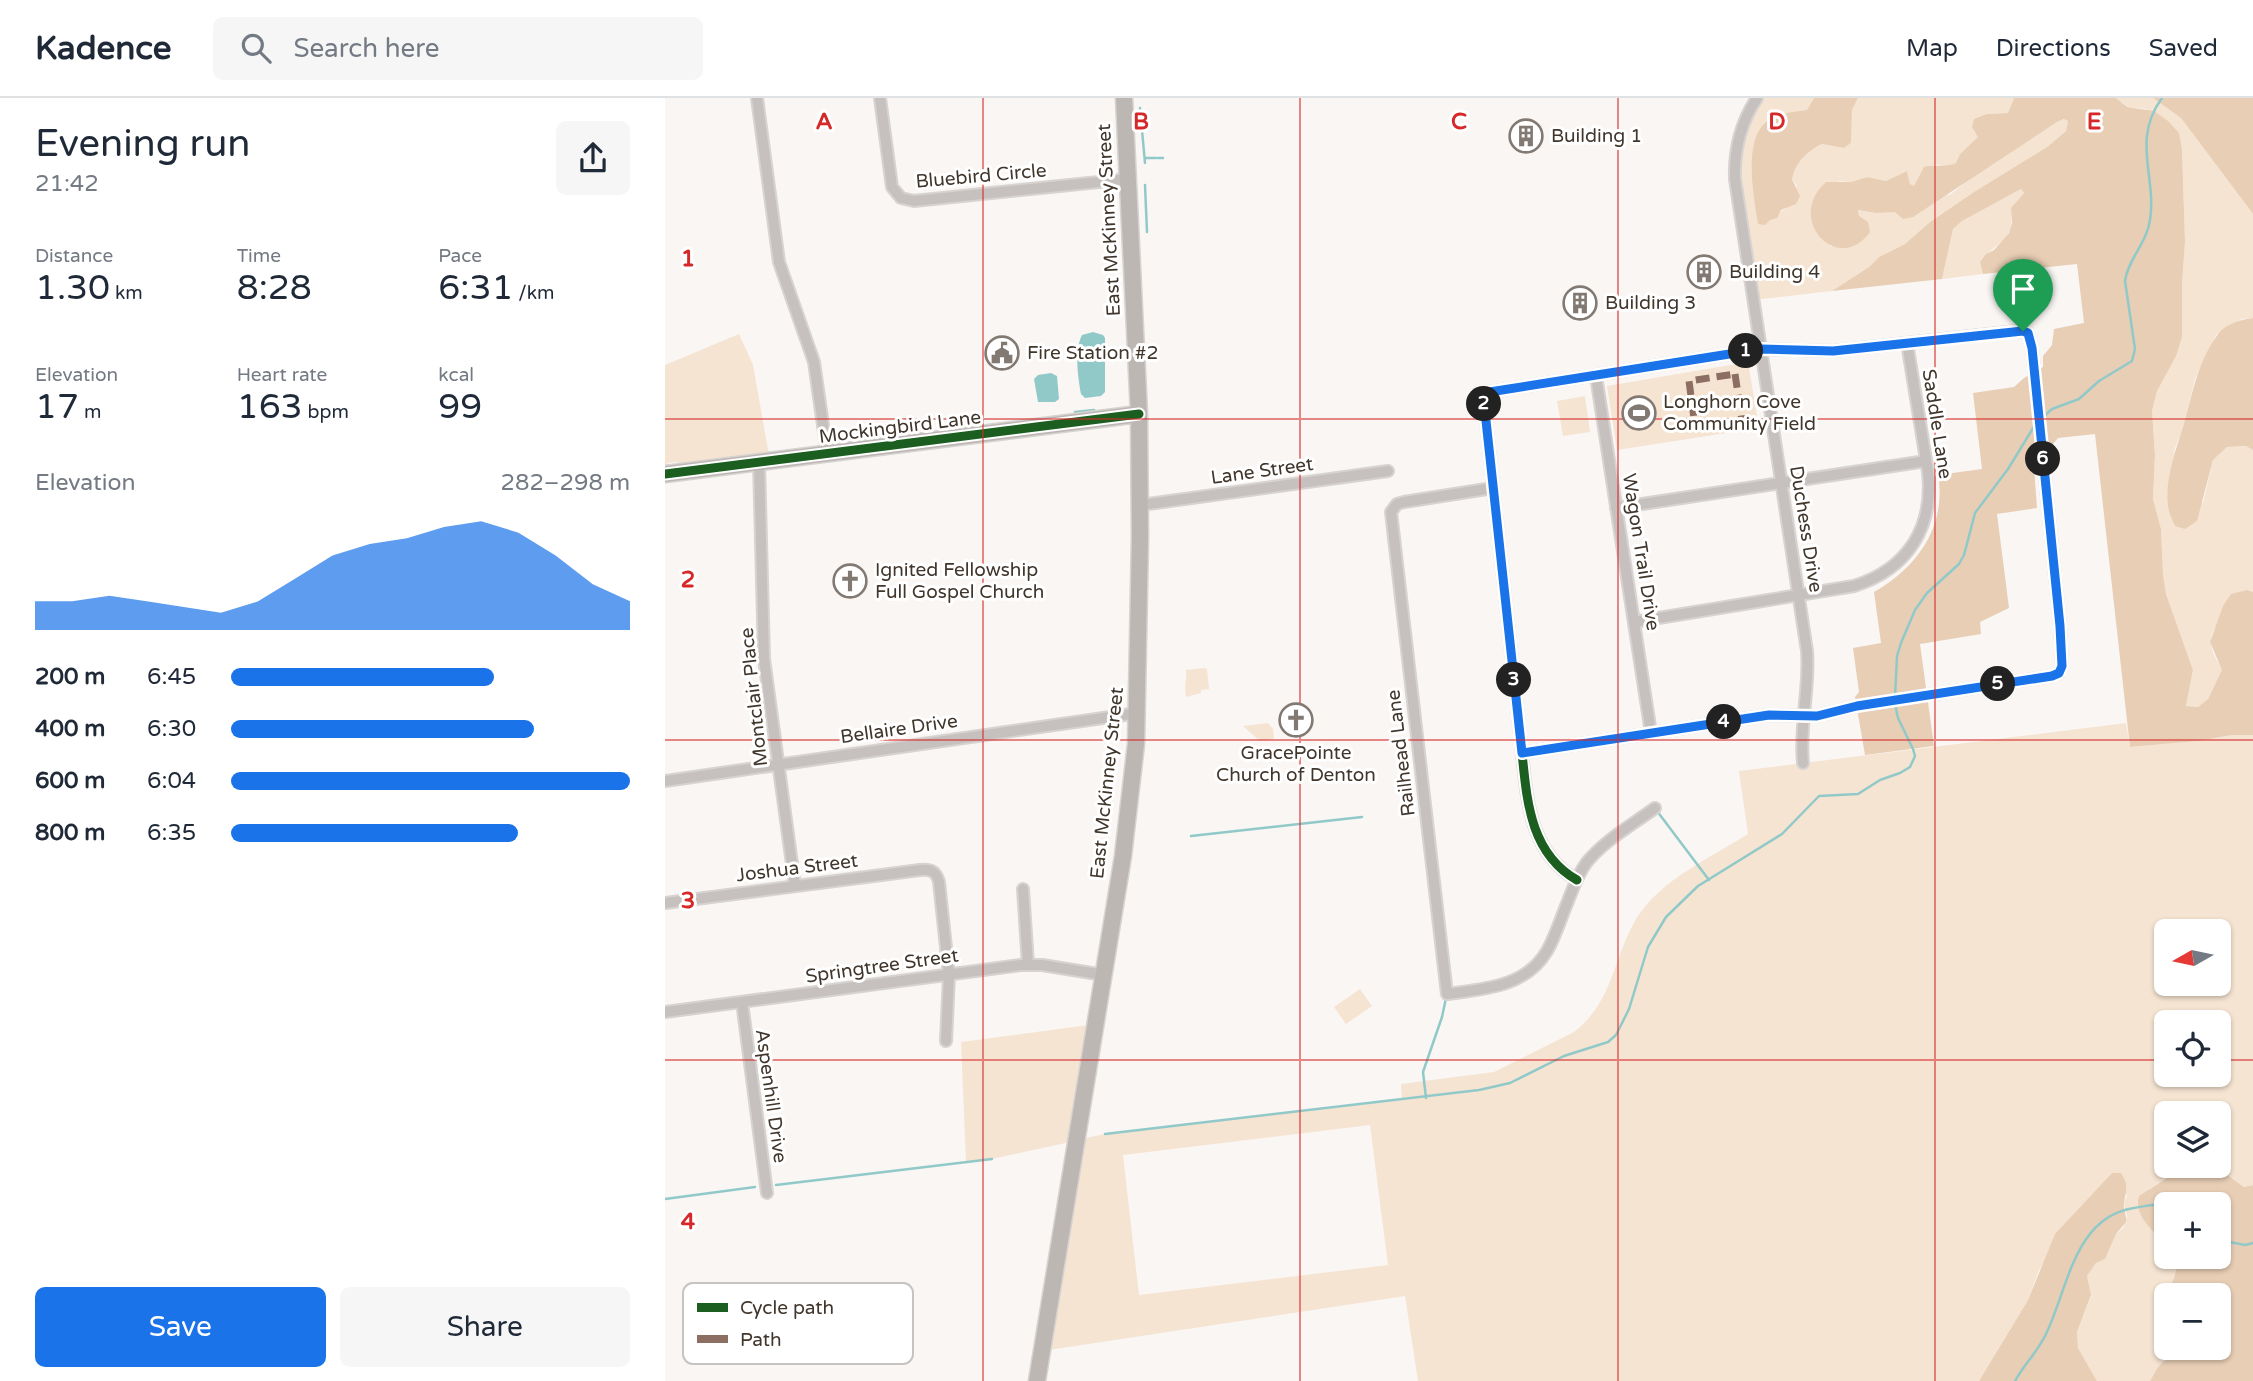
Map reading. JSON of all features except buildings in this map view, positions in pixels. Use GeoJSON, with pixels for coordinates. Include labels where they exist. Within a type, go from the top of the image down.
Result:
{"type":"FeatureCollection","features":[{"type":"Feature","properties":{"kind":"main road","name":"East McKinney Street"},"geometry":{"type":"LineString","coordinates":[[1037,1381],[1125,842],[1138,713],[1141,505],[1139,414],[1124,98]]}},
{"type":"Feature","properties":{"kind":"main road","name":"Mockingbird Lane"},"geometry":{"type":"LineString","coordinates":[[665,474],[1139,414]]}},
{"type":"Feature","properties":{"kind":"street"},"geometry":{"type":"LineString","coordinates":[[757,98],[779,262],[814,362],[827,453]]}},
{"type":"Feature","properties":{"kind":"street","name":"Bluebird Circle"},"geometry":{"type":"LineString","coordinates":[[880,98],[892,187],[897,195],[905,200],[958,198],[1128,179]]}},
{"type":"Feature","properties":{"kind":"street","name":"Duchess Drive"},"geometry":{"type":"LineString","coordinates":[[1757,98],[1739,135],[1734,170],[1807,656],[1802,717],[1803,763]]}},
{"type":"Feature","properties":{"kind":"street"},"geometry":{"type":"LineString","coordinates":[[1522,753],[1769,715],[1823,715],[1857,706],[2059,673],[2062,666],[2060,626],[2035,372],[2028,333],[2017,331],[1833,351],[1761,349],[1483,393],[1527,802],[1536,832],[1550,858],[1577,880],[1586,864],[1606,844],[1655,808]]}},
{"type":"Feature","properties":{"kind":"street","name":"Saddle Lane"},"geometry":{"type":"LineString","coordinates":[[1634,622],[1841,589],[1864,583],[1885,572],[1904,554],[1925,523],[1929,494],[1907,343]]}},
{"type":"Feature","properties":{"kind":"street","name":"Wagon Trail Drive"},"geometry":{"type":"LineString","coordinates":[[1596,376],[1651,733]]}},
{"type":"Feature","properties":{"kind":"street"},"geometry":{"type":"LineString","coordinates":[[1616,508],[1926,460]]}},
{"type":"Feature","properties":{"kind":"street","name":"Montclair Place"},"geometry":{"type":"LineString","coordinates":[[759,462],[764,659],[796,886]]}},
{"type":"Feature","properties":{"kind":"street","name":"Lane Street"},"geometry":{"type":"LineString","coordinates":[[1141,505],[1388,471]]}},
{"type":"Feature","properties":{"kind":"street","name":"Railhead Lane"},"geometry":{"type":"LineString","coordinates":[[1493,488],[1404,502],[1393,508],[1392,517],[1447,994],[1491,989],[1529,972],[1548,950],[1577,880]]}},
{"type":"Feature","properties":{"kind":"street","name":"Bellaire Drive"},"geometry":{"type":"LineString","coordinates":[[665,780],[1138,713]]}},
{"type":"Feature","properties":{"kind":"street","name":"Joshua Street"},"geometry":{"type":"LineString","coordinates":[[665,903],[923,869],[933,871],[939,882],[949,975]]}},
{"type":"Feature","properties":{"kind":"street"},"geometry":{"type":"LineString","coordinates":[[1023,889],[1028,965]]}},
{"type":"Feature","properties":{"kind":"street","name":"Springtree Street"},"geometry":{"type":"LineString","coordinates":[[665,1012],[1028,965],[1104,975]]}},
{"type":"Feature","properties":{"kind":"street"},"geometry":{"type":"LineString","coordinates":[[946,1041],[949,975]]}},
{"type":"Feature","properties":{"kind":"street","name":"Aspenhill Drive"},"geometry":{"type":"LineString","coordinates":[[742,1002],[767,1193]]}},
{"type":"Feature","properties":{"kind":"shaded area"},"geometry":{"type":"Polygon","coordinates":[[[1757,98],[1814,98],[1807,110],[1780,115],[1752,166],[1758,224],[1787,208],[1797,186],[1792,179],[1794,173],[1811,150],[1822,144],[1844,148],[1851,143],[1852,110],[1858,98],[2014,98],[2008,113],[1987,114],[1979,137],[1960,154],[1957,163],[1947,167],[1935,164],[1914,187],[1910,184],[1907,171],[1886,181],[1867,177],[1851,182],[1839,181],[1830,246],[1854,245],[1858,210],[1876,213],[1895,211],[1951,194],[2057,122],[2065,119],[2068,121],[2066,131],[2047,147],[1974,192],[1930,222],[1905,244],[1879,257],[1869,267],[1832,291],[1753,300],[1734,170],[1757,98]]]}},
{"type":"Feature","properties":{"kind":"shaded area"},"geometry":{"type":"Polygon","coordinates":[[[1814,98],[1858,98],[1852,110],[1851,143],[1844,148],[1822,144],[1811,150],[1799,163],[1792,179],[1800,196],[1796,204],[1781,210],[1777,218],[1765,225],[1758,224],[1752,157],[1758,132],[1774,117],[1807,110],[1814,98]]]}},
{"type":"Feature","properties":{"kind":"shaded area"},"geometry":{"type":"Polygon","coordinates":[[[2014,98],[2116,98],[2127,107],[2154,111],[2179,133],[2185,242],[2182,337],[2176,356],[2157,391],[2152,411],[2155,455],[2153,499],[2161,529],[2166,594],[2193,670],[2186,706],[2198,707],[2208,699],[2222,670],[2210,642],[2223,606],[2231,594],[2247,590],[2253,592],[2253,735],[2130,747],[2095,434],[2058,438],[2034,467],[2037,508],[1997,514],[2009,608],[1980,622],[1981,634],[1920,644],[1934,746],[1865,755],[1855,697],[1859,692],[1853,648],[1881,643],[1874,592],[1903,571],[1925,544],[1938,511],[1938,475],[1982,469],[1973,393],[2014,387],[2043,367],[2043,356],[2052,345],[2054,329],[2084,323],[2077,264],[1983,274],[1980,262],[2009,233],[2012,223],[2011,208],[2024,193],[2021,189],[1962,221],[1953,229],[1942,279],[1832,291],[1869,267],[1879,257],[1905,244],[1930,222],[1974,192],[2047,147],[2066,131],[2068,121],[2064,119],[2057,122],[1913,217],[1903,219],[1895,212],[1858,210],[1859,216],[1868,222],[1870,232],[1857,244],[1844,248],[1831,246],[1813,226],[1811,212],[1815,197],[1826,182],[1851,182],[1867,177],[1886,181],[1907,171],[1910,184],[1914,186],[1924,167],[1956,163],[1960,154],[1978,137],[1972,127],[1974,119],[1987,114],[2008,113],[2014,98]]]}},
{"type":"Feature","properties":{"kind":"shaded area"},"geometry":{"type":"Polygon","coordinates":[[[2116,98],[2153,98],[2181,118],[2253,214],[2253,318],[2242,319],[2216,335],[2195,379],[2175,448],[2168,495],[2203,503],[2213,460],[2227,447],[2246,446],[2253,450],[2253,592],[2247,590],[2214,630],[2211,637],[2212,648],[2223,670],[2208,699],[2198,707],[2186,706],[2193,670],[2166,594],[2161,529],[2153,499],[2155,455],[2152,411],[2157,391],[2182,337],[2185,242],[2182,150],[2146,109],[2127,107],[2116,98]]]}},
{"type":"Feature","properties":{"kind":"shaded area"},"geometry":{"type":"Polygon","coordinates":[[[2153,98],[2253,98],[2253,214],[2181,118],[2153,98]]]}},
{"type":"Feature","properties":{"kind":"shaded area"},"geometry":{"type":"Polygon","coordinates":[[[2021,189],[2024,193],[2013,209],[2008,234],[1980,262],[1983,274],[1942,279],[1953,229],[1962,221],[2021,189]]]}},
{"type":"Feature","properties":{"kind":"shaded area"},"geometry":{"type":"Polygon","coordinates":[[[2253,318],[2253,450],[2246,446],[2227,447],[2213,460],[2197,521],[2185,529],[2175,526],[2169,513],[2169,479],[2200,369],[2209,347],[2223,329],[2232,323],[2253,318]]]}},
{"type":"Feature","properties":{"kind":"shaded area"},"geometry":{"type":"Polygon","coordinates":[[[739,334],[753,365],[770,461],[681,465],[677,462],[668,463],[665,467],[665,365],[739,334]]]}},
{"type":"Feature","properties":{"kind":"shaded area"},"geometry":{"type":"Polygon","coordinates":[[[1748,362],[1759,428],[1617,450],[1607,386],[1748,362]]]}},
{"type":"Feature","properties":{"kind":"shaded area"},"geometry":{"type":"Polygon","coordinates":[[[1585,396],[1590,432],[1563,436],[1557,401],[1585,396]]]}},
{"type":"Feature","properties":{"kind":"shaded area"},"geometry":{"type":"Polygon","coordinates":[[[1207,669],[1209,689],[1186,697],[1186,670],[1207,669]]]}},
{"type":"Feature","properties":{"kind":"shaded area"},"geometry":{"type":"Polygon","coordinates":[[[1268,723],[1273,729],[1274,739],[1260,741],[1243,726],[1268,723]]]}},
{"type":"Feature","properties":{"kind":"shaded area"},"geometry":{"type":"Polygon","coordinates":[[[2126,723],[2130,747],[2253,735],[2253,1185],[2244,1187],[2231,1178],[2231,1101],[2154,1101],[2154,1178],[2167,1178],[2149,1189],[2154,1211],[2154,1269],[2176,1269],[2172,1283],[2154,1283],[2154,1360],[2168,1360],[2157,1368],[2150,1381],[2097,1381],[2078,1348],[2077,1332],[2091,1296],[2087,1276],[2096,1263],[2105,1259],[2127,1216],[2124,1203],[2127,1196],[2112,1173],[2085,1203],[2039,1270],[2028,1300],[1979,1381],[1418,1381],[1405,1296],[1042,1351],[1075,1141],[966,1162],[961,1042],[1096,1024],[1077,1140],[1105,1134],[1402,1100],[1401,1084],[1494,1072],[1574,1032],[1587,1020],[1605,994],[1628,934],[1646,905],[1672,881],[1748,834],[1739,771],[2126,723]],[[1370,1125],[1123,1155],[1139,1295],[1388,1265],[1370,1125]]]}},
{"type":"Feature","properties":{"kind":"shaded area"},"geometry":{"type":"Polygon","coordinates":[[[1360,989],[1372,1006],[1346,1024],[1334,1007],[1360,989]]]}},
{"type":"Feature","properties":{"kind":"shaded area"},"geometry":{"type":"Polygon","coordinates":[[[2112,1173],[2121,1173],[2125,1181],[2126,1222],[2116,1234],[2105,1259],[2096,1263],[2087,1276],[2091,1295],[2077,1332],[2078,1348],[2097,1381],[1979,1381],[2028,1300],[2055,1234],[2112,1173]]]}},
{"type":"Feature","properties":{"kind":"shaded area"},"geometry":{"type":"Polygon","coordinates":[[[2167,1178],[2231,1178],[2244,1187],[2253,1185],[2253,1381],[2150,1381],[2159,1366],[2166,1360],[2231,1360],[2231,1283],[2172,1283],[2176,1269],[2231,1269],[2231,1192],[2154,1192],[2154,1232],[2139,1211],[2139,1196],[2167,1178]]]}},
{"type":"Feature","properties":{"kind":"water"},"geometry":{"type":"Polygon","coordinates":[[[1093,332],[1105,338],[1105,392],[1101,396],[1085,398],[1081,394],[1078,348],[1082,335],[1093,332]]]}},
{"type":"Feature","properties":{"kind":"water"},"geometry":{"type":"Polygon","coordinates":[[[1051,373],[1057,376],[1059,399],[1055,402],[1038,402],[1034,379],[1038,375],[1051,373]]]}},
{"type":"Feature","properties":{"kind":"waterway"},"geometry":{"type":"LineString","coordinates":[[2042,418],[2052,409],[2079,399],[2099,381],[2132,361],[2135,349],[2125,281],[2150,220],[2146,144],[2153,114],[2162,98]]}},
{"type":"Feature","properties":{"kind":"waterway"},"geometry":{"type":"LineString","coordinates":[[1140,108],[1145,163]]}},
{"type":"Feature","properties":{"kind":"waterway"},"geometry":{"type":"LineString","coordinates":[[1145,158],[1156,158]]}},
{"type":"Feature","properties":{"kind":"waterway"},"geometry":{"type":"LineString","coordinates":[[1158,158],[1163,158]]}},
{"type":"Feature","properties":{"kind":"waterway"},"geometry":{"type":"LineString","coordinates":[[1145,185],[1147,232]]}},
{"type":"Feature","properties":{"kind":"waterway"},"geometry":{"type":"LineString","coordinates":[[1075,412],[1094,410]]}},
{"type":"Feature","properties":{"kind":"waterway"},"geometry":{"type":"LineString","coordinates":[[1895,697],[1897,656],[1915,610],[1927,593],[1959,564],[1975,513],[2008,469],[2035,425]]}},
{"type":"Feature","properties":{"kind":"waterway"},"geometry":{"type":"LineString","coordinates":[[1105,1134],[1479,1090],[1510,1083],[1564,1056],[1608,1042],[1616,1035],[1629,1009],[1648,947],[1666,917],[1698,886],[1782,834],[1819,796],[1858,794],[1880,780],[1910,767],[1915,756],[1898,718],[1895,704]]}},
{"type":"Feature","properties":{"kind":"waterway"},"geometry":{"type":"LineString","coordinates":[[1657,811],[1709,880]]}},
{"type":"Feature","properties":{"kind":"waterway"},"geometry":{"type":"LineString","coordinates":[[1191,836],[1362,817]]}},
{"type":"Feature","properties":{"kind":"waterway"},"geometry":{"type":"LineString","coordinates":[[1426,1098],[1423,1072],[1446,998]]}},
{"type":"Feature","properties":{"kind":"waterway"},"geometry":{"type":"LineString","coordinates":[[776,1185],[992,1159]]}},
{"type":"Feature","properties":{"kind":"waterway"},"geometry":{"type":"LineString","coordinates":[[665,1199],[755,1187]]}},
{"type":"Feature","properties":{"kind":"waterway"},"geometry":{"type":"LineString","coordinates":[[2015,1381],[2045,1336],[2067,1278],[2085,1241],[2098,1225],[2114,1214],[2154,1205]]}},
{"type":"Feature","properties":{"kind":"waterway"},"geometry":{"type":"LineString","coordinates":[[2231,1242],[2245,1245],[2253,1243]]}},
{"type":"Feature","properties":{"kind":"marked path"},"geometry":{"type":"LineString","coordinates":[[1735,374],[1742,421],[1695,426],[1689,381],[1735,374]]}},
{"type":"Feature","properties":{"kind":"cycle path"},"geometry":{"type":"LineString","coordinates":[[1522,753],[1769,715],[1817,716],[1857,706],[2059,673],[2062,666],[2060,626],[2032,348],[2028,333],[2017,331],[1833,351],[1761,349],[1483,393],[1524,771],[1529,807],[1540,841],[1549,856],[1577,880]]}},
{"type":"Feature","properties":{"kind":"cycle path"},"geometry":{"type":"LineString","coordinates":[[665,474],[1139,414]]}},
{"type":"Feature","properties":{"kind":"place","name":"Building 1"},"geometry":{"type":"Point","coordinates":[1526,136]}},
{"type":"Feature","properties":{"kind":"place","name":"Building 4"},"geometry":{"type":"Point","coordinates":[1704,272]}},
{"type":"Feature","properties":{"kind":"place","name":"Building 3"},"geometry":{"type":"Point","coordinates":[1580,303]}},
{"type":"Feature","properties":{"kind":"place","name":"Fire Station #2"},"geometry":{"type":"Point","coordinates":[1002,353]}},
{"type":"Feature","properties":{"kind":"place","name":"Longhorn Cove Community Field"},"geometry":{"type":"Point","coordinates":[1639,413]}},
{"type":"Feature","properties":{"kind":"place","name":"Ignited Fellowship Full Gospel Church"},"geometry":{"type":"Point","coordinates":[850,581]}},
{"type":"Feature","properties":{"kind":"place","name":"GracePointe Church of Denton"},"geometry":{"type":"Point","coordinates":[1296,720]}},
{"type":"Feature","properties":{"kind":"route"},"geometry":{"type":"LineString","coordinates":[[2023,331],[2028,333],[2032,348],[2062,648],[2062,666],[2059,673],[1857,706],[1817,716],[1769,715],[1522,753],[1483,393],[1761,349],[1833,351],[2023,331]]}}]}
